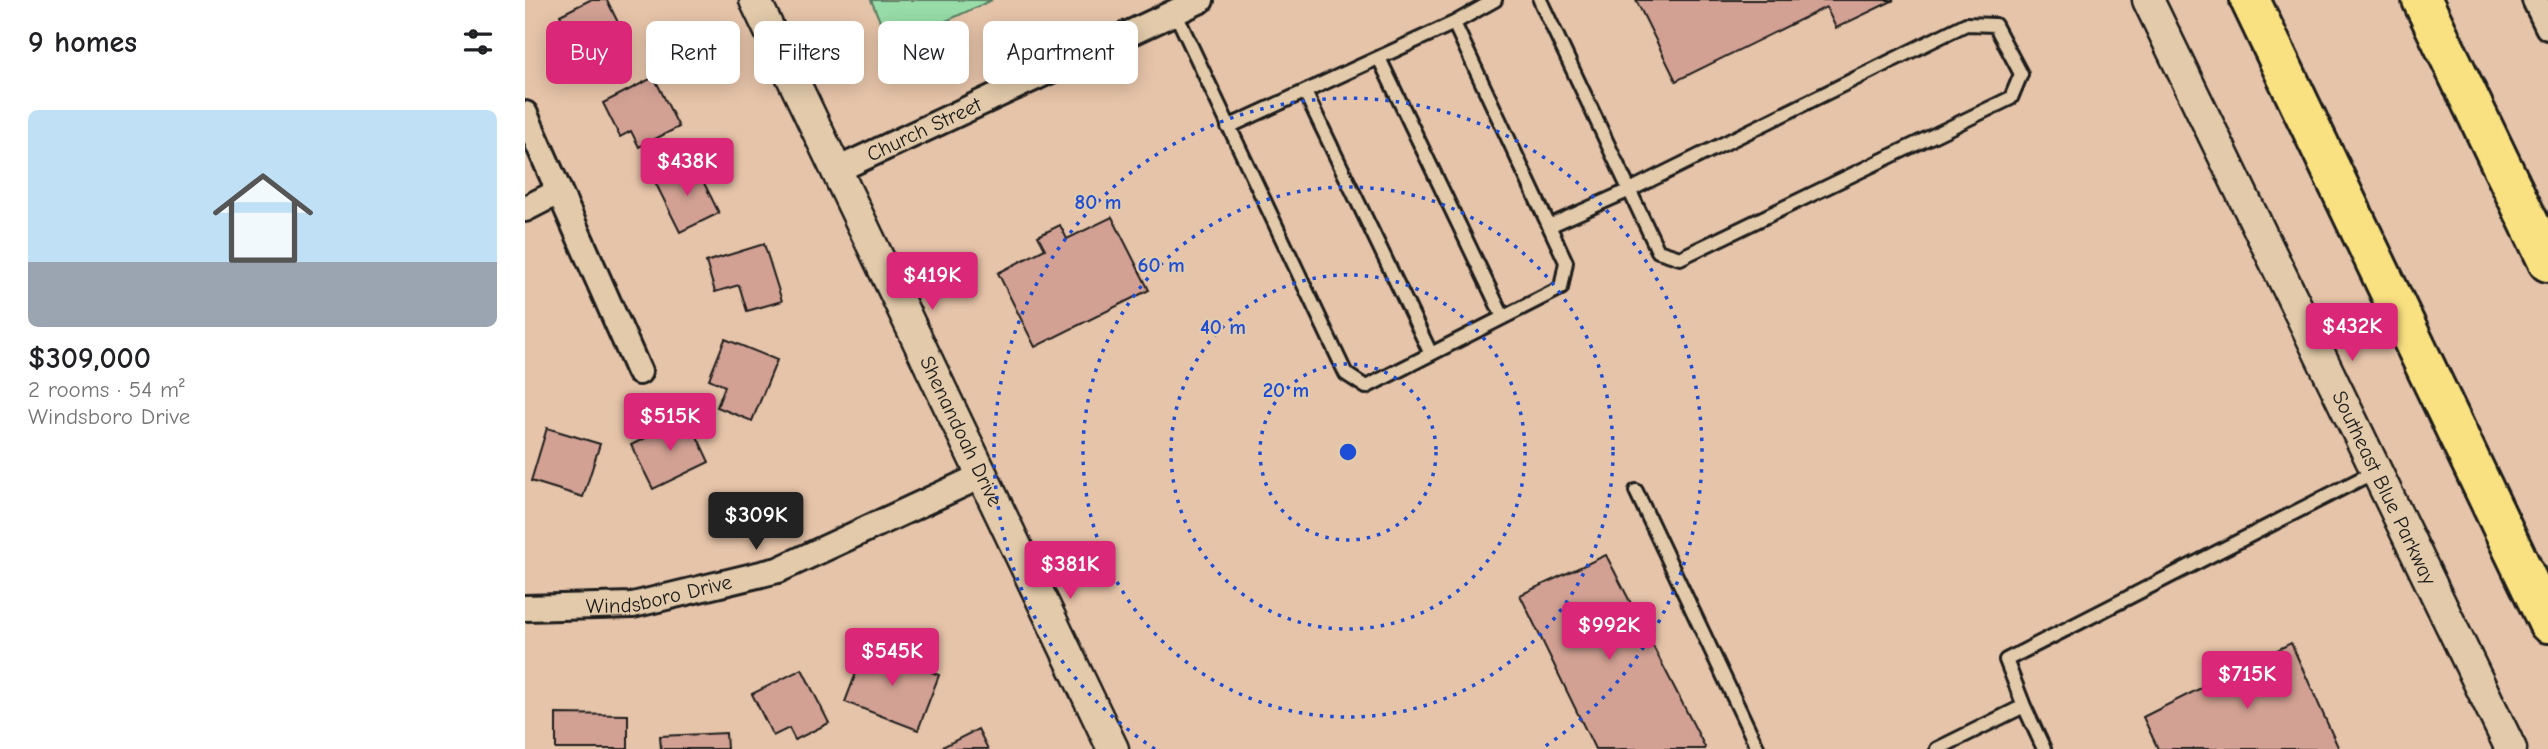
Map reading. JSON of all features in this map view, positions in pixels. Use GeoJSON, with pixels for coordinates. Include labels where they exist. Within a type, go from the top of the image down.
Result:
{"type":"FeatureCollection","features":[{"type":"Feature","properties":{"kind":"highway"},"geometry":{"type":"LineString","coordinates":[[2250,0],[2548,623]]}},
{"type":"Feature","properties":{"kind":"highway"},"geometry":{"type":"LineString","coordinates":[[2422,0],[2548,262]]}},
{"type":"Feature","properties":{"kind":"street","name":"Shenandoah Drive"},"geometry":{"type":"LineString","coordinates":[[755,0],[1113,749]]}},
{"type":"Feature","properties":{"kind":"street","name":"Church Street"},"geometry":{"type":"LineString","coordinates":[[837,170],[1201,0]]}},
{"type":"Feature","properties":{"kind":"street","name":"Southeast Blue Parkway"},"geometry":{"type":"LineString","coordinates":[[2148,0],[2511,749]]}},
{"type":"Feature","properties":{"kind":"street"},"geometry":{"type":"LineString","coordinates":[[2535,0],[2548,27]]}},
{"type":"Feature","properties":{"kind":"street"},"geometry":{"type":"LineString","coordinates":[[525,114],[639,372]]}},
{"type":"Feature","properties":{"kind":"street"},"geometry":{"type":"LineString","coordinates":[[525,209],[558,192]]}},
{"type":"Feature","properties":{"kind":"street","name":"Windsboro Drive"},"geometry":{"type":"LineString","coordinates":[[525,608],[633,605],[778,570],[981,475]]}},
{"type":"Feature","properties":{"kind":"lane"},"geometry":{"type":"LineString","coordinates":[[1228,127],[1454,23],[1495,0]]}},
{"type":"Feature","properties":{"kind":"lane"},"geometry":{"type":"LineString","coordinates":[[1540,0],[1630,190],[1658,251],[1680,258],[2011,98],[2021,74],[1995,24],[1966,23],[1630,190],[1549,226]]}},
{"type":"Feature","properties":{"kind":"lane"},"geometry":{"type":"LineString","coordinates":[[1175,12],[1346,374],[1366,387],[1561,288],[1566,262],[1454,23]]}},
{"type":"Feature","properties":{"kind":"lane"},"geometry":{"type":"LineString","coordinates":[[1379,58],[1503,317]]}},
{"type":"Feature","properties":{"kind":"lane"},"geometry":{"type":"LineString","coordinates":[[1305,92],[1431,354]]}},
{"type":"Feature","properties":{"kind":"lane"},"geometry":{"type":"LineString","coordinates":[[2044,749],[2006,660],[2376,471]]}},
{"type":"Feature","properties":{"kind":"lane"},"geometry":{"type":"LineString","coordinates":[[1636,491],[1758,749]]}},
{"type":"Feature","properties":{"kind":"lane"},"geometry":{"type":"LineString","coordinates":[[1937,749],[2024,706]]}},
{"type":"Feature","properties":{"kind":"green space"},"geometry":{"type":"Polygon","coordinates":[[[871,0],[992,0],[946,21],[880,21],[871,0]]]}},
{"type":"Feature","properties":{"kind":"building"},"geometry":{"type":"Polygon","coordinates":[[[590,0],[607,0],[617,21],[563,21],[560,15],[590,0]]]}},
{"type":"Feature","properties":{"kind":"building"},"geometry":{"type":"Polygon","coordinates":[[[1636,0],[1894,0],[1836,28],[1826,7],[1676,81],[1636,0]]]}},
{"type":"Feature","properties":{"kind":"building"},"geometry":{"type":"Polygon","coordinates":[[[646,81],[646,84],[658,84],[679,127],[639,147],[631,131],[620,137],[603,103],[646,81]]]}},
{"type":"Feature","properties":{"kind":"building"},"geometry":{"type":"Polygon","coordinates":[[[694,163],[719,213],[680,232],[655,182],[694,163]]]}},
{"type":"Feature","properties":{"kind":"building"},"geometry":{"type":"Polygon","coordinates":[[[1112,217],[1149,290],[1035,347],[998,273],[1045,249],[1038,236],[1060,225],[1067,239],[1112,217]]]}},
{"type":"Feature","properties":{"kind":"building"},"geometry":{"type":"Polygon","coordinates":[[[764,244],[782,301],[747,311],[739,285],[715,292],[706,262],[764,244]]]}},
{"type":"Feature","properties":{"kind":"building"},"geometry":{"type":"Polygon","coordinates":[[[725,339],[777,360],[752,421],[717,407],[725,386],[709,379],[725,339]]]}},
{"type":"Feature","properties":{"kind":"building"},"geometry":{"type":"Polygon","coordinates":[[[688,417],[709,462],[653,489],[631,445],[688,417]]]}},
{"type":"Feature","properties":{"kind":"building"},"geometry":{"type":"Polygon","coordinates":[[[547,428],[600,444],[583,497],[531,481],[547,428]]]}},
{"type":"Feature","properties":{"kind":"building"},"geometry":{"type":"Polygon","coordinates":[[[1606,555],[1704,749],[1595,749],[1520,595],[1606,555]]]}},
{"type":"Feature","properties":{"kind":"building"},"geometry":{"type":"Polygon","coordinates":[[[2291,643],[2339,749],[2158,749],[2143,717],[2291,643]]]}},
{"type":"Feature","properties":{"kind":"building"},"geometry":{"type":"Polygon","coordinates":[[[866,647],[939,675],[918,730],[845,702],[866,647]]]}},
{"type":"Feature","properties":{"kind":"building"},"geometry":{"type":"Polygon","coordinates":[[[802,669],[829,723],[795,740],[789,728],[773,736],[752,694],[802,669]]]}},
{"type":"Feature","properties":{"kind":"building"},"geometry":{"type":"Polygon","coordinates":[[[556,714],[628,715],[628,749],[556,749],[556,714]]]}},
{"type":"Feature","properties":{"kind":"building"},"geometry":{"type":"Polygon","coordinates":[[[978,729],[988,749],[940,749],[940,748],[978,729]]]}},
{"type":"Feature","properties":{"kind":"building"},"geometry":{"type":"Polygon","coordinates":[[[726,733],[727,749],[661,749],[660,736],[726,733]]]}}]}
